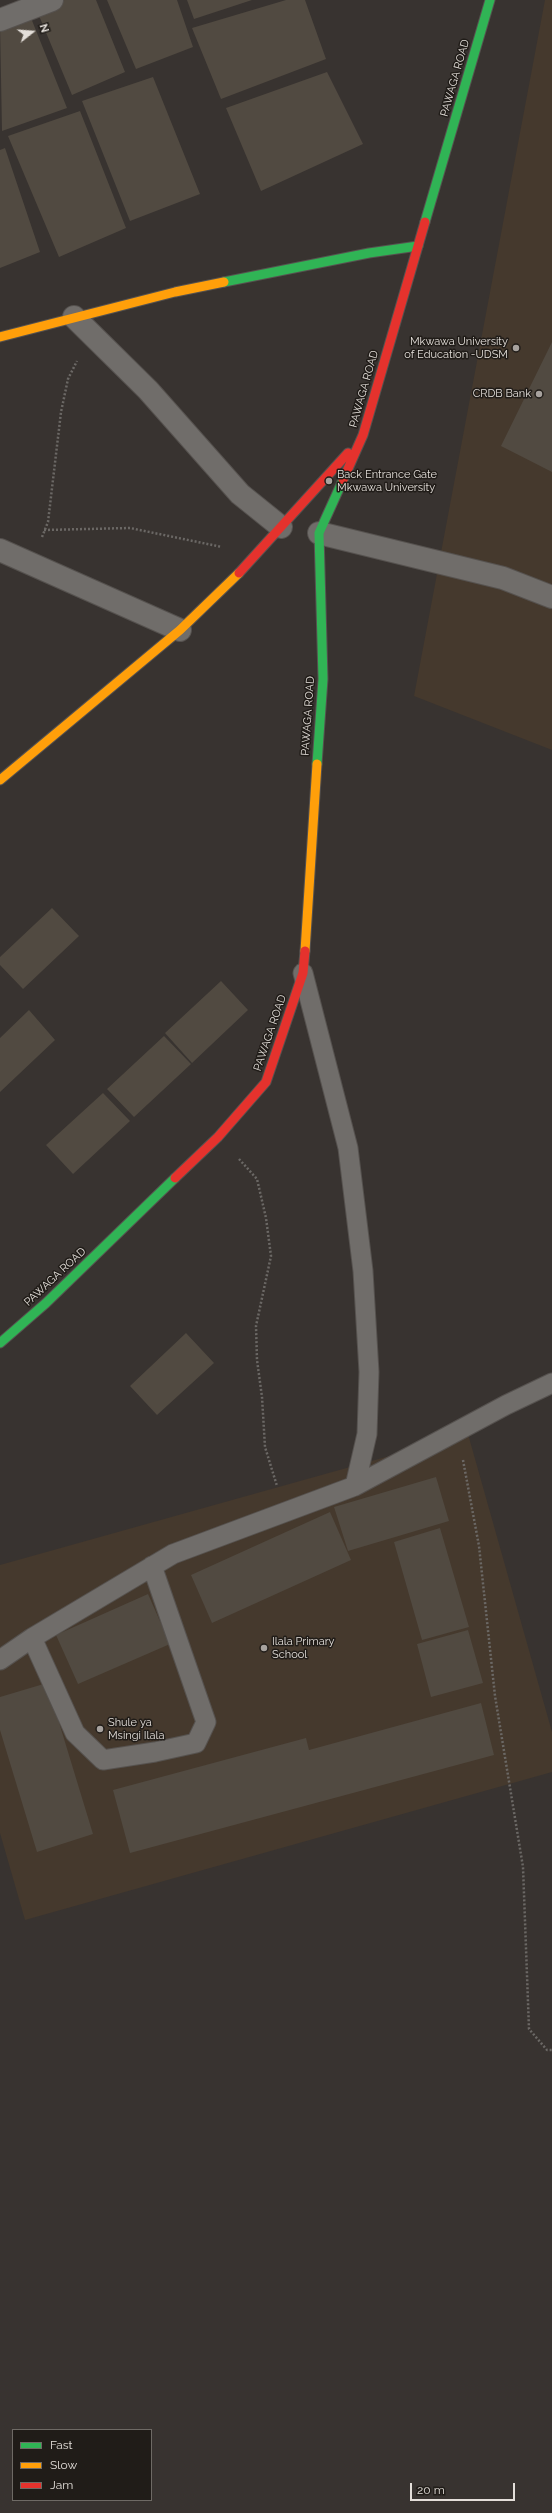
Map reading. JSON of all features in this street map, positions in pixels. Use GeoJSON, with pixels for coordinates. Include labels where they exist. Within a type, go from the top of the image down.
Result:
{"type":"FeatureCollection","features":[{"type":"Feature","properties":{"kind":"main road","name":"PAWAGA ROAD"},"geometry":{"type":"LineString","coordinates":[[0,1343],[46,1303],[218,1137],[266,1082],[303,973],[323,679],[319,533],[363,435],[490,0]]}},
{"type":"Feature","properties":{"kind":"main road"},"geometry":{"type":"LineString","coordinates":[[0,337],[175,292],[278,270],[369,253],[418,246]]}},
{"type":"Feature","properties":{"kind":"main road"},"geometry":{"type":"LineString","coordinates":[[0,780],[180,630],[257,556],[363,435]]}},
{"type":"Feature","properties":{"kind":"street"},"geometry":{"type":"LineString","coordinates":[[0,20],[52,0]]}},
{"type":"Feature","properties":{"kind":"street"},"geometry":{"type":"LineString","coordinates":[[74,317],[148,390],[240,494],[281,527]]}},
{"type":"Feature","properties":{"kind":"street"},"geometry":{"type":"LineString","coordinates":[[319,533],[503,578],[552,597]]}},
{"type":"Feature","properties":{"kind":"street"},"geometry":{"type":"LineString","coordinates":[[0,550],[180,630]]}},
{"type":"Feature","properties":{"kind":"lane"},"geometry":{"type":"LineString","coordinates":[[303,973],[348,1148],[363,1271],[369,1372],[367,1434],[355,1486]]}},
{"type":"Feature","properties":{"kind":"lane"},"geometry":{"type":"LineString","coordinates":[[0,1660],[32,1638],[173,1554],[355,1486],[458,1431],[552,1384]]}},
{"type":"Feature","properties":{"kind":"lane"},"geometry":{"type":"LineString","coordinates":[[32,1638],[75,1733],[103,1760],[156,1752],[196,1743],[206,1722],[152,1566]]}},
{"type":"Feature","properties":{"kind":"path"},"geometry":{"type":"LineString","coordinates":[[26,561],[48,522],[61,412],[68,379],[90,333]]}},
{"type":"Feature","properties":{"kind":"path"},"geometry":{"type":"LineString","coordinates":[[44,530],[130,528],[203,542],[257,556]]}},
{"type":"Feature","properties":{"kind":"path"},"geometry":{"type":"LineString","coordinates":[[218,1137],[257,1179],[266,1218],[271,1256],[256,1326],[257,1360],[266,1447],[285,1512]]}},
{"type":"Feature","properties":{"kind":"path"},"geometry":{"type":"LineString","coordinates":[[458,1431],[479,1546],[495,1696],[523,1867],[529,2029],[547,2050],[552,2050]]}},
{"type":"Feature","properties":{"kind":"shaded area","name":"Mkwawa University of Education -UDSM"},"geometry":{"type":"Polygon","coordinates":[[[545,0],[552,0],[552,750],[414,696],[545,0]]]}},
{"type":"Feature","properties":{"kind":"shaded area","name":"Ilala Primary School"},"geometry":{"type":"Polygon","coordinates":[[[468,1434],[552,1732],[552,1772],[25,1920],[0,1833],[0,1565],[468,1434]]]}},
{"type":"Feature","properties":{"kind":"building"},"geometry":{"type":"Polygon","coordinates":[[[53,0],[96,0],[125,72],[72,95],[35,6],[53,0]]]}},
{"type":"Feature","properties":{"kind":"building"},"geometry":{"type":"Polygon","coordinates":[[[107,0],[177,0],[193,47],[136,69],[107,0]]]}},
{"type":"Feature","properties":{"kind":"building"},"geometry":{"type":"Polygon","coordinates":[[[187,0],[252,0],[194,19],[187,0]]]}},
{"type":"Feature","properties":{"kind":"building"},"geometry":{"type":"Polygon","coordinates":[[[286,0],[305,0],[326,59],[221,99],[192,28],[286,0]]]}},
{"type":"Feature","properties":{"kind":"building"},"geometry":{"type":"Polygon","coordinates":[[[29,13],[67,108],[2,131],[0,24],[29,13]]]}},
{"type":"Feature","properties":{"kind":"building"},"geometry":{"type":"Polygon","coordinates":[[[327,72],[363,144],[261,191],[226,108],[327,72]]]}},
{"type":"Feature","properties":{"kind":"building"},"geometry":{"type":"Polygon","coordinates":[[[153,77],[200,194],[130,221],[82,101],[153,77]]]}},
{"type":"Feature","properties":{"kind":"building"},"geometry":{"type":"Polygon","coordinates":[[[80,111],[126,228],[59,257],[8,136],[80,111]]]}},
{"type":"Feature","properties":{"kind":"building"},"geometry":{"type":"Polygon","coordinates":[[[5,148],[40,252],[0,268],[0,150],[5,148]]]}},
{"type":"Feature","properties":{"kind":"building","name":"CRDB Bank"},"geometry":{"type":"Polygon","coordinates":[[[552,342],[552,472],[501,446],[552,342]]]}},
{"type":"Feature","properties":{"kind":"building"},"geometry":{"type":"Polygon","coordinates":[[[52,908],[79,936],[23,989],[0,965],[0,957],[52,908]]]}},
{"type":"Feature","properties":{"kind":"building"},"geometry":{"type":"Polygon","coordinates":[[[221,981],[248,1010],[192,1063],[165,1033],[221,981]]]}},
{"type":"Feature","properties":{"kind":"building"},"geometry":{"type":"Polygon","coordinates":[[[29,1010],[55,1040],[0,1092],[0,1038],[29,1010]]]}},
{"type":"Feature","properties":{"kind":"building"},"geometry":{"type":"Polygon","coordinates":[[[164,1036],[191,1064],[134,1117],[107,1089],[164,1036]]]}},
{"type":"Feature","properties":{"kind":"building"},"geometry":{"type":"Polygon","coordinates":[[[103,1093],[130,1121],[73,1174],[46,1145],[103,1093]]]}},
{"type":"Feature","properties":{"kind":"building"},"geometry":{"type":"Polygon","coordinates":[[[186,1333],[214,1363],[157,1415],[130,1386],[186,1333]]]}},
{"type":"Feature","properties":{"kind":"building"},"geometry":{"type":"Polygon","coordinates":[[[436,1477],[449,1521],[348,1551],[334,1507],[436,1477]]]}},
{"type":"Feature","properties":{"kind":"building"},"geometry":{"type":"Polygon","coordinates":[[[330,1512],[351,1560],[212,1623],[191,1575],[330,1512]]]}},
{"type":"Feature","properties":{"kind":"building"},"geometry":{"type":"Polygon","coordinates":[[[440,1528],[469,1627],[422,1640],[394,1542],[440,1528]]]}},
{"type":"Feature","properties":{"kind":"building"},"geometry":{"type":"Polygon","coordinates":[[[148,1594],[170,1644],[78,1684],[56,1635],[148,1594]]]}},
{"type":"Feature","properties":{"kind":"building"},"geometry":{"type":"Polygon","coordinates":[[[468,1630],[483,1683],[431,1697],[417,1644],[468,1630]]]}},
{"type":"Feature","properties":{"kind":"building"},"geometry":{"type":"Polygon","coordinates":[[[47,1683],[93,1834],[37,1852],[0,1730],[0,1697],[47,1683]]]}},
{"type":"Feature","properties":{"kind":"building"},"geometry":{"type":"Polygon","coordinates":[[[481,1703],[494,1755],[130,1853],[113,1790],[306,1738],[309,1750],[481,1703]]]}},
{"type":"Feature","properties":{"kind":"traffic: fast"},"geometry":{"type":"LineString","coordinates":[[425,222],[490,0]]}},
{"type":"Feature","properties":{"kind":"traffic: fast"},"geometry":{"type":"LineString","coordinates":[[224,282],[369,253],[418,246]]}},
{"type":"Feature","properties":{"kind":"traffic: fast"},"geometry":{"type":"LineString","coordinates":[[317,764],[323,679],[319,533],[343,480]]}},
{"type":"Feature","properties":{"kind":"traffic: fast"},"geometry":{"type":"LineString","coordinates":[[0,1343],[46,1303],[175,1178]]}},
{"type":"Feature","properties":{"kind":"traffic: slow"},"geometry":{"type":"LineString","coordinates":[[0,337],[175,292],[224,282]]}},
{"type":"Feature","properties":{"kind":"traffic: slow"},"geometry":{"type":"LineString","coordinates":[[0,780],[180,630],[239,573]]}},
{"type":"Feature","properties":{"kind":"traffic: slow"},"geometry":{"type":"LineString","coordinates":[[305,951],[317,764]]}},
{"type":"Feature","properties":{"kind":"traffic: jam"},"geometry":{"type":"LineString","coordinates":[[343,480],[363,435],[425,222]]}},
{"type":"Feature","properties":{"kind":"traffic: jam"},"geometry":{"type":"LineString","coordinates":[[239,573],[348,453]]}},
{"type":"Feature","properties":{"kind":"traffic: jam"},"geometry":{"type":"LineString","coordinates":[[175,1178],[218,1137],[266,1082],[303,973],[305,951]]}},
{"type":"Feature","properties":{"kind":"place","name":"Mkwawa University of Education -UDSM"},"geometry":{"type":"Point","coordinates":[516,348]}},
{"type":"Feature","properties":{"kind":"place","name":"CRDB Bank"},"geometry":{"type":"Point","coordinates":[539,394]}},
{"type":"Feature","properties":{"kind":"place","name":"Back Entrance Gate Mkwawa University"},"geometry":{"type":"Point","coordinates":[329,481]}},
{"type":"Feature","properties":{"kind":"place","name":"Ilala Primary School"},"geometry":{"type":"Point","coordinates":[264,1648]}},
{"type":"Feature","properties":{"kind":"place","name":"Shule ya Msingi Ilala"},"geometry":{"type":"Point","coordinates":[100,1729]}}]}
